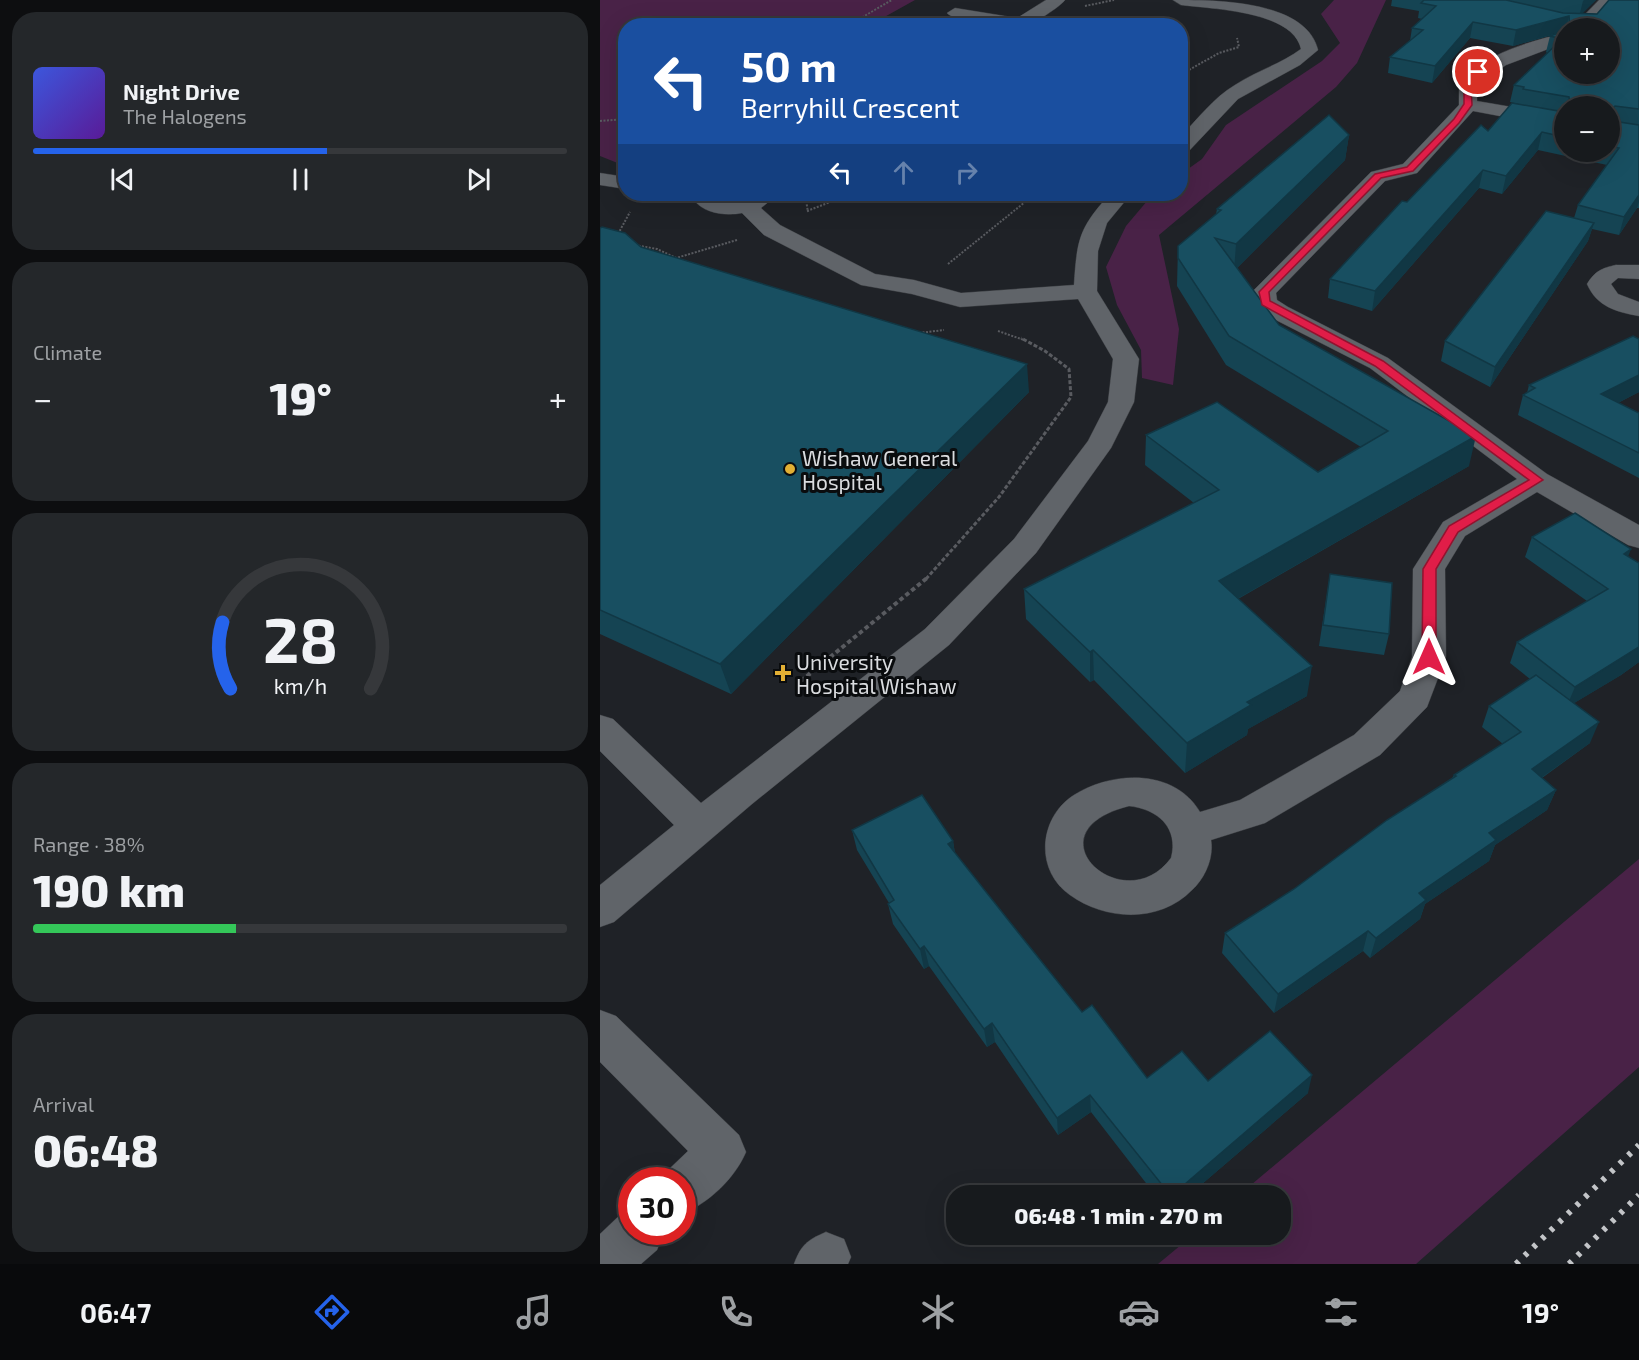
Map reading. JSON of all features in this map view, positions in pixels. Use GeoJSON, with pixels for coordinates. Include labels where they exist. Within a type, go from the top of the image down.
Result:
{"type":"FeatureCollection","features":[{"type":"Feature","properties":{"kind":"street"},"geometry":{"type":"LineString","coordinates":[[1027,18],[1058,0]]}},
{"type":"Feature","properties":{"kind":"street"},"geometry":{"type":"LineString","coordinates":[[1181,0],[1278,11],[1306,36],[1310,50],[1300,59],[1239,89],[1211,112],[1188,142]]}},
{"type":"Feature","properties":{"kind":"street"},"geometry":{"type":"LineString","coordinates":[[1591,18],[1608,0]]}},
{"type":"Feature","properties":{"kind":"street"},"geometry":{"type":"LineString","coordinates":[[955,13],[983,18]]}},
{"type":"Feature","properties":{"kind":"street"},"geometry":{"type":"LineString","coordinates":[[1554,34],[1478,72],[1468,85],[1468,105],[1456,121],[1410,169],[1378,176],[1264,292],[1266,303],[1379,363],[1537,480],[1639,538]]}},
{"type":"Feature","properties":{"kind":"street"},"geometry":{"type":"LineString","coordinates":[[1468,105],[1554,120]]}},
{"type":"Feature","properties":{"kind":"street"},"geometry":{"type":"LineString","coordinates":[[600,179],[618,182]]}},
{"type":"Feature","properties":{"kind":"street"},"geometry":{"type":"LineString","coordinates":[[707,201],[717,207],[751,201]]}},
{"type":"Feature","properties":{"kind":"street"},"geometry":{"type":"LineString","coordinates":[[758,201],[772,230],[869,280],[914,287],[960,300],[1085,291]]}},
{"type":"Feature","properties":{"kind":"street"},"geometry":{"type":"LineString","coordinates":[[600,909],[937,637],[1024,546],[1094,452],[1121,402],[1126,359],[1085,291],[1087,251],[1097,222],[1115,201]]}},
{"type":"Feature","properties":{"kind":"street"},"geometry":{"type":"LineString","coordinates":[[1639,272],[1617,271],[1607,274],[1599,284],[1607,297],[1639,309]]}},
{"type":"Feature","properties":{"kind":"street"},"geometry":{"type":"LineString","coordinates":[[1190,831],[1252,812],[1367,745],[1415,698],[1429,657],[1429,569],[1454,529],[1537,480]]}},
{"type":"Feature","properties":{"kind":"street"},"geometry":{"type":"LineString","coordinates":[[600,729],[700,826]]}},
{"type":"Feature","properties":{"kind":"street"},"geometry":{"type":"LineString","coordinates":[[600,1031],[722,1152],[696,1177]]}},
{"type":"Feature","properties":{"kind":"street"},"geometry":{"type":"LineString","coordinates":[[605,1264],[625,1245]]}},
{"type":"Feature","properties":{"kind":"path"},"geometry":{"type":"LineString","coordinates":[[861,18],[892,0]]}},
{"type":"Feature","properties":{"kind":"path"},"geometry":{"type":"LineString","coordinates":[[1188,70],[1219,52],[1239,47],[1237,38]]}},
{"type":"Feature","properties":{"kind":"path"},"geometry":{"type":"LineString","coordinates":[[600,121],[618,120]]}},
{"type":"Feature","properties":{"kind":"path"},"geometry":{"type":"LineString","coordinates":[[806,201],[807,211],[816,217]]}},
{"type":"Feature","properties":{"kind":"path"},"geometry":{"type":"LineString","coordinates":[[940,270],[1026,201]]}},
{"type":"Feature","properties":{"kind":"path"},"geometry":{"type":"LineString","coordinates":[[913,334],[951,329]]}},
{"type":"Feature","properties":{"kind":"path"},"geometry":{"type":"LineString","coordinates":[[801,681],[927,578],[999,497],[1071,397],[1069,369],[1046,350],[1011,334],[992,330]]}},
{"type":"Feature","properties":{"kind":"shaded area"},"geometry":{"type":"Polygon","coordinates":[[[600,0],[915,0],[883,18],[618,18],[618,163],[600,156],[600,0]]]}},
{"type":"Feature","properties":{"kind":"shaded area"},"geometry":{"type":"Polygon","coordinates":[[[1334,0],[1386,0],[1357,63],[1336,87],[1159,235],[1179,329],[1173,385],[1142,378],[1141,350],[1117,305],[1106,267],[1126,226],[1147,201],[1188,201],[1188,169],[1202,159],[1226,125],[1322,61],[1340,43],[1321,14],[1334,0]]]}},
{"type":"Feature","properties":{"kind":"shaded area"},"geometry":{"type":"Polygon","coordinates":[[[1639,859],[1639,1067],[1416,1264],[1158,1264],[1181,1245],[1291,1245],[1291,1185],[1251,1185],[1639,859]]]}},
{"type":"Feature","properties":{"kind":"building"},"geometry":{"type":"Polygon","coordinates":[[[1424,0],[1506,0],[1563,13],[1597,14],[1609,0],[1639,0],[1639,109],[1620,107],[1620,96],[1563,96],[1523,89],[1524,87],[1514,85],[1554,47],[1554,84],[1620,84],[1620,18],[1569,18],[1569,16],[1554,18],[1554,20],[1516,30],[1473,22],[1435,66],[1390,57],[1423,30],[1412,28],[1436,6],[1421,3],[1424,0]]]}},
{"type":"Feature","properties":{"kind":"building"},"geometry":{"type":"Polygon","coordinates":[[[1512,103],[1554,110],[1554,135],[1542,132],[1506,176],[1483,170],[1375,291],[1330,279],[1402,201],[1407,202],[1481,125],[1488,131],[1512,103]]]}},
{"type":"Feature","properties":{"kind":"building"},"geometry":{"type":"Polygon","coordinates":[[[1329,115],[1349,135],[1236,244],[1215,238],[1279,325],[1476,436],[1219,581],[1312,666],[1247,702],[1251,705],[1187,743],[1093,650],[1090,652],[1024,589],[1219,490],[1146,435],[1217,402],[1318,472],[1388,431],[1229,336],[1178,258],[1178,246],[1221,210],[1217,209],[1329,115]]]}},
{"type":"Feature","properties":{"kind":"building"},"geometry":{"type":"Polygon","coordinates":[[[1620,122],[1639,125],[1639,195],[1624,217],[1578,205],[1609,162],[1620,162],[1620,122]]]}},
{"type":"Feature","properties":{"kind":"building"},"geometry":{"type":"Polygon","coordinates":[[[1546,211],[1594,223],[1495,367],[1445,341],[1546,211]]]}},
{"type":"Feature","properties":{"kind":"building","name":"Wishaw General Hospital"},"geometry":{"type":"Polygon","coordinates":[[[600,228],[625,233],[641,247],[1027,364],[720,664],[600,610],[600,228]]]}},
{"type":"Feature","properties":{"kind":"building"},"geometry":{"type":"Polygon","coordinates":[[[1633,336],[1639,339],[1639,375],[1601,394],[1639,413],[1639,453],[1523,395],[1535,388],[1529,385],[1633,336]]]}},
{"type":"Feature","properties":{"kind":"building"},"geometry":{"type":"Polygon","coordinates":[[[1575,513],[1631,549],[1624,554],[1639,563],[1639,647],[1575,687],[1517,642],[1608,589],[1532,537],[1575,513]]]}},
{"type":"Feature","properties":{"kind":"building"},"geometry":{"type":"Polygon","coordinates":[[[1330,574],[1392,583],[1389,634],[1323,625],[1330,574]]]}},
{"type":"Feature","properties":{"kind":"building"},"geometry":{"type":"Polygon","coordinates":[[[1536,675],[1599,722],[1532,769],[1556,790],[1489,833],[1496,840],[1419,893],[1426,900],[1376,938],[1368,931],[1278,994],[1225,933],[1294,889],[1387,820],[1521,732],[1489,706],[1536,675]]]}},
{"type":"Feature","properties":{"kind":"building"},"geometry":{"type":"Polygon","coordinates":[[[922,795],[953,841],[948,844],[1017,931],[1082,1012],[1092,1005],[1147,1078],[1182,1051],[1208,1081],[1270,1031],[1312,1075],[1184,1185],[1162,1185],[1090,1095],[1057,1118],[992,1023],[984,1029],[924,946],[920,949],[888,904],[894,900],[852,830],[922,795]]]}},
{"type":"Feature","properties":{"kind":"railway"},"geometry":{"type":"LineString","coordinates":[[1516,1264],[1639,1145]]}},
{"type":"Feature","properties":{"kind":"railway"},"geometry":{"type":"LineString","coordinates":[[1569,1264],[1639,1195]]}},
{"type":"Feature","properties":{"kind":"place","name":"Wishaw General Hospital"},"geometry":{"type":"Point","coordinates":[790,469]}},
{"type":"Feature","properties":{"kind":"place","name":"University Hospital Wishaw"},"geometry":{"type":"Point","coordinates":[783,673]}},
{"type":"Feature","properties":{"kind":"route"},"geometry":{"type":"LineString","coordinates":[[1429,657],[1429,569],[1454,529],[1537,480],[1379,363],[1279,312],[1266,303],[1264,292],[1378,176],[1410,169],[1456,121],[1468,105],[1468,85],[1478,72]]}}]}
